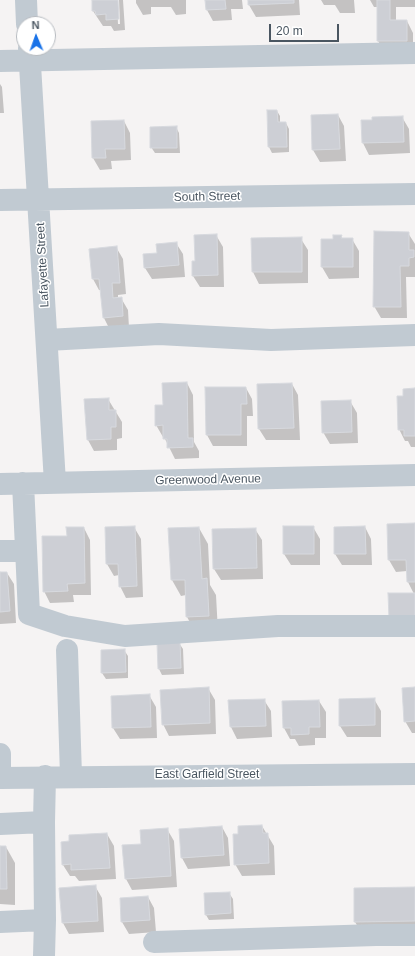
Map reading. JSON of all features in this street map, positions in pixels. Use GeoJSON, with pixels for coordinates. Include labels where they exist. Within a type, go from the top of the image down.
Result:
{"type":"FeatureCollection","features":[{"type":"Feature","properties":{"kind":"street"},"geometry":{"type":"LineString","coordinates":[[26,0],[27,16]]}},
{"type":"Feature","properties":{"kind":"street"},"geometry":{"type":"LineString","coordinates":[[56,54],[415,53]]}},
{"type":"Feature","properties":{"kind":"street"},"geometry":{"type":"LineString","coordinates":[[0,61],[21,56]]}},
{"type":"Feature","properties":{"kind":"street","name":"Lafayette Street"},"geometry":{"type":"LineString","coordinates":[[29,56],[55,483]]}},
{"type":"Feature","properties":{"kind":"street","name":"South Street"},"geometry":{"type":"LineString","coordinates":[[0,200],[415,194]]}},
{"type":"Feature","properties":{"kind":"street"},"geometry":{"type":"LineString","coordinates":[[47,340],[159,334],[271,340],[415,335]]}},
{"type":"Feature","properties":{"kind":"street","name":"Greenwood Avenue"},"geometry":{"type":"LineString","coordinates":[[0,484],[415,475]]}},
{"type":"Feature","properties":{"kind":"street"},"geometry":{"type":"LineString","coordinates":[[23,484],[30,614],[64,626],[125,636],[278,626],[415,626]]}},
{"type":"Feature","properties":{"kind":"street"},"geometry":{"type":"LineString","coordinates":[[0,551],[26,551]]}},
{"type":"Feature","properties":{"kind":"street"},"geometry":{"type":"LineString","coordinates":[[67,650],[71,776]]}},
{"type":"Feature","properties":{"kind":"street"},"geometry":{"type":"LineString","coordinates":[[0,754],[0,778]]}},
{"type":"Feature","properties":{"kind":"street","name":"East Garfield Street"},"geometry":{"type":"LineString","coordinates":[[0,778],[44,776],[415,774]]}},
{"type":"Feature","properties":{"kind":"street"},"geometry":{"type":"LineString","coordinates":[[44,776],[46,920],[44,956]]}},
{"type":"Feature","properties":{"kind":"street"},"geometry":{"type":"LineString","coordinates":[[0,824],[44,822]]}},
{"type":"Feature","properties":{"kind":"street"},"geometry":{"type":"LineString","coordinates":[[0,922],[46,920]]}},
{"type":"Feature","properties":{"kind":"street"},"geometry":{"type":"LineString","coordinates":[[154,942],[368,935],[415,935]]}},
{"type":"Feature","properties":{"kind":"building"},"geometry":{"type":"Polygon","coordinates":[[[92,0],[118,0],[119,19],[106,20],[106,14],[96,15],[95,11],[92,11],[92,0]]]}},
{"type":"Feature","properties":{"kind":"building"},"geometry":{"type":"Polygon","coordinates":[[[205,0],[225,0],[226,9],[206,10],[205,0]]]}},
{"type":"Feature","properties":{"kind":"building"},"geometry":{"type":"Polygon","coordinates":[[[248,0],[294,0],[294,3],[248,5],[248,0]]]}},
{"type":"Feature","properties":{"kind":"building"},"geometry":{"type":"Polygon","coordinates":[[[377,0],[390,0],[390,20],[407,20],[407,41],[377,41],[377,0]]]}},
{"type":"Feature","properties":{"kind":"building"},"geometry":{"type":"Polygon","coordinates":[[[267,110],[277,110],[278,122],[286,122],[287,147],[268,147],[267,110]]]}},
{"type":"Feature","properties":{"kind":"building"},"geometry":{"type":"Polygon","coordinates":[[[338,114],[340,149],[312,150],[311,115],[338,114]]]}},
{"type":"Feature","properties":{"kind":"building"},"geometry":{"type":"Polygon","coordinates":[[[403,116],[404,142],[362,143],[361,120],[372,120],[372,117],[403,116]]]}},
{"type":"Feature","properties":{"kind":"building"},"geometry":{"type":"Polygon","coordinates":[[[124,120],[125,149],[105,149],[106,158],[92,158],[91,121],[124,120]]]}},
{"type":"Feature","properties":{"kind":"building"},"geometry":{"type":"Polygon","coordinates":[[[177,126],[177,148],[150,148],[150,127],[177,126]]]}},
{"type":"Feature","properties":{"kind":"building"},"geometry":{"type":"Polygon","coordinates":[[[374,231],[409,232],[409,250],[414,250],[414,257],[409,258],[409,266],[400,266],[401,307],[373,307],[374,231]]]}},
{"type":"Feature","properties":{"kind":"building"},"geometry":{"type":"Polygon","coordinates":[[[217,234],[218,275],[192,276],[192,261],[195,261],[194,235],[217,234]]]}},
{"type":"Feature","properties":{"kind":"building"},"geometry":{"type":"Polygon","coordinates":[[[333,235],[342,235],[341,238],[353,238],[353,267],[321,267],[321,239],[333,239],[333,235]]]}},
{"type":"Feature","properties":{"kind":"building"},"geometry":{"type":"Polygon","coordinates":[[[302,237],[302,272],[252,272],[251,238],[302,237]]]}},
{"type":"Feature","properties":{"kind":"building"},"geometry":{"type":"Polygon","coordinates":[[[177,242],[179,265],[144,268],[143,254],[157,253],[156,244],[177,242]]]}},
{"type":"Feature","properties":{"kind":"building"},"geometry":{"type":"Polygon","coordinates":[[[117,246],[120,283],[112,283],[113,298],[122,297],[123,316],[103,318],[99,279],[92,279],[89,249],[117,246]]]}},
{"type":"Feature","properties":{"kind":"building"},"geometry":{"type":"Polygon","coordinates":[[[187,382],[188,438],[193,438],[193,447],[167,448],[167,439],[163,439],[163,425],[155,426],[155,405],[163,405],[162,383],[187,382]]]}},
{"type":"Feature","properties":{"kind":"building"},"geometry":{"type":"Polygon","coordinates":[[[292,383],[294,428],[258,429],[257,384],[292,383]]]}},
{"type":"Feature","properties":{"kind":"building"},"geometry":{"type":"Polygon","coordinates":[[[205,387],[246,387],[247,404],[241,404],[241,435],[206,435],[205,387]]]}},
{"type":"Feature","properties":{"kind":"building"},"geometry":{"type":"Polygon","coordinates":[[[415,388],[415,436],[404,436],[404,430],[398,430],[397,396],[403,396],[403,389],[415,388]]]}},
{"type":"Feature","properties":{"kind":"building"},"geometry":{"type":"Polygon","coordinates":[[[109,398],[109,410],[116,410],[116,427],[111,427],[111,439],[87,440],[84,399],[109,398]]]}},
{"type":"Feature","properties":{"kind":"building"},"geometry":{"type":"Polygon","coordinates":[[[351,400],[352,432],[322,433],[321,401],[351,400]]]}},
{"type":"Feature","properties":{"kind":"building"},"geometry":{"type":"Polygon","coordinates":[[[415,523],[415,582],[407,582],[406,560],[388,560],[387,524],[415,523]]]}},
{"type":"Feature","properties":{"kind":"building"},"geometry":{"type":"Polygon","coordinates":[[[135,526],[137,586],[119,587],[118,564],[106,564],[105,527],[135,526]]]}},
{"type":"Feature","properties":{"kind":"building"},"geometry":{"type":"Polygon","coordinates":[[[283,526],[314,526],[314,554],[283,554],[283,526]]]}},
{"type":"Feature","properties":{"kind":"building"},"geometry":{"type":"Polygon","coordinates":[[[365,526],[366,554],[334,554],[334,527],[365,526]]]}},
{"type":"Feature","properties":{"kind":"building"},"geometry":{"type":"Polygon","coordinates":[[[66,527],[84,527],[85,583],[67,584],[68,591],[43,592],[42,536],[67,536],[66,527]]]}},
{"type":"Feature","properties":{"kind":"building"},"geometry":{"type":"Polygon","coordinates":[[[199,527],[202,579],[207,578],[209,616],[186,617],[185,580],[171,580],[168,528],[199,527]]]}},
{"type":"Feature","properties":{"kind":"building"},"geometry":{"type":"Polygon","coordinates":[[[256,528],[257,568],[213,569],[212,529],[256,528]]]}},
{"type":"Feature","properties":{"kind":"building"},"geometry":{"type":"Polygon","coordinates":[[[0,572],[7,572],[10,611],[0,612],[0,572]]]}},
{"type":"Feature","properties":{"kind":"building"},"geometry":{"type":"Polygon","coordinates":[[[388,593],[415,593],[415,619],[389,619],[388,593]]]}},
{"type":"Feature","properties":{"kind":"building"},"geometry":{"type":"Polygon","coordinates":[[[180,642],[181,668],[158,669],[157,643],[180,642]]]}},
{"type":"Feature","properties":{"kind":"building"},"geometry":{"type":"Polygon","coordinates":[[[125,649],[126,672],[101,673],[101,650],[125,649]]]}},
{"type":"Feature","properties":{"kind":"building"},"geometry":{"type":"Polygon","coordinates":[[[209,687],[210,723],[162,725],[160,690],[209,687]]]}},
{"type":"Feature","properties":{"kind":"building"},"geometry":{"type":"Polygon","coordinates":[[[415,687],[415,721],[404,722],[402,688],[415,687]]]}},
{"type":"Feature","properties":{"kind":"building"},"geometry":{"type":"Polygon","coordinates":[[[150,694],[151,727],[112,728],[111,696],[150,694]]]}},
{"type":"Feature","properties":{"kind":"building"},"geometry":{"type":"Polygon","coordinates":[[[375,698],[375,725],[339,726],[339,699],[375,698]]]}},
{"type":"Feature","properties":{"kind":"building"},"geometry":{"type":"Polygon","coordinates":[[[265,699],[266,726],[230,727],[228,700],[265,699]]]}},
{"type":"Feature","properties":{"kind":"building"},"geometry":{"type":"Polygon","coordinates":[[[319,700],[320,727],[309,727],[309,734],[291,735],[291,728],[283,728],[282,701],[319,700]]]}},
{"type":"Feature","properties":{"kind":"building"},"geometry":{"type":"Polygon","coordinates":[[[262,825],[263,833],[268,833],[269,863],[234,865],[233,834],[238,834],[238,826],[262,825]]]}},
{"type":"Feature","properties":{"kind":"building"},"geometry":{"type":"Polygon","coordinates":[[[222,826],[224,855],[181,858],[179,829],[222,826]]]}},
{"type":"Feature","properties":{"kind":"building"},"geometry":{"type":"Polygon","coordinates":[[[168,828],[171,876],[125,879],[122,845],[141,844],[140,830],[168,828]]]}},
{"type":"Feature","properties":{"kind":"building"},"geometry":{"type":"Polygon","coordinates":[[[107,833],[110,868],[71,870],[71,864],[62,865],[61,842],[69,841],[69,835],[107,833]]]}},
{"type":"Feature","properties":{"kind":"building"},"geometry":{"type":"Polygon","coordinates":[[[0,846],[6,846],[7,889],[0,889],[0,846]]]}},
{"type":"Feature","properties":{"kind":"building"},"geometry":{"type":"Polygon","coordinates":[[[96,885],[98,921],[62,923],[59,888],[96,885]]]}},
{"type":"Feature","properties":{"kind":"building"},"geometry":{"type":"Polygon","coordinates":[[[415,887],[415,921],[354,922],[354,888],[415,887]]]}},
{"type":"Feature","properties":{"kind":"building"},"geometry":{"type":"Polygon","coordinates":[[[230,892],[231,913],[205,915],[204,893],[230,892]]]}},
{"type":"Feature","properties":{"kind":"building"},"geometry":{"type":"Polygon","coordinates":[[[148,896],[150,920],[121,922],[120,898],[148,896]]]}}]}
